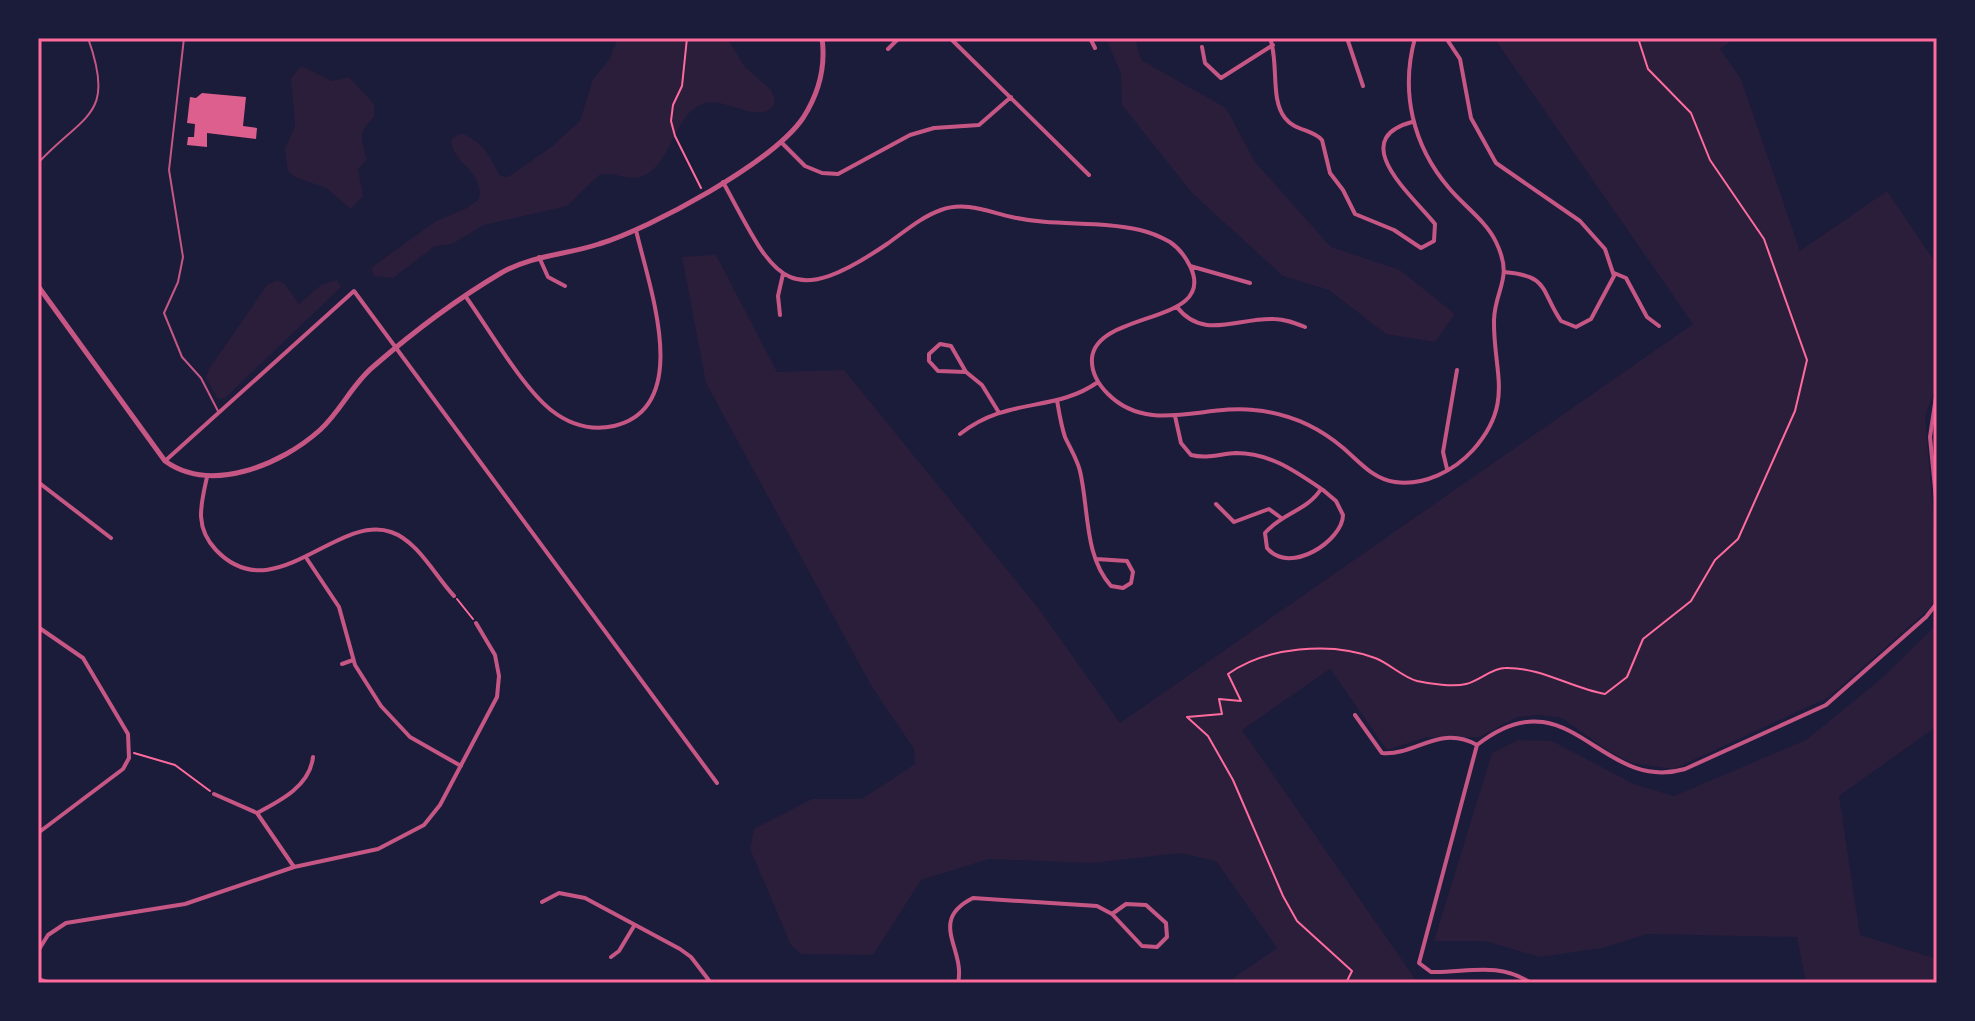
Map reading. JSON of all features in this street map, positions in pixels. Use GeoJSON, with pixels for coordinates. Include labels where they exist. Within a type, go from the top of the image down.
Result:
{"type":"FeatureCollection","features":[{"type":"Feature","properties":{"kind":"street"},"geometry":{"type":"LineString","coordinates":[[38,286],[165,461],[179,470],[207,477],[245,470],[304,442],[335,414],[363,376],[466,297],[511,268],[539,257],[597,245],[636,230],[723,182],[781,142],[802,118],[820,84],[824,56],[822,38]]}},
{"type":"Feature","properties":{"kind":"street"},"geometry":{"type":"LineString","coordinates":[[888,49],[899,38]]}},
{"type":"Feature","properties":{"kind":"street"},"geometry":{"type":"LineString","coordinates":[[950,38],[1089,175]]}},
{"type":"Feature","properties":{"kind":"street"},"geometry":{"type":"LineString","coordinates":[[1090,38],[1095,48]]}},
{"type":"Feature","properties":{"kind":"street"},"geometry":{"type":"LineString","coordinates":[[1270,38],[1277,65],[1277,102],[1286,120],[1322,140],[1330,173],[1355,214],[1394,230],[1421,248],[1434,241],[1435,224],[1395,178],[1385,153],[1394,129],[1413,122]]}},
{"type":"Feature","properties":{"kind":"street"},"geometry":{"type":"LineString","coordinates":[[1347,38],[1363,86]]}},
{"type":"Feature","properties":{"kind":"street"},"geometry":{"type":"LineString","coordinates":[[723,182],[765,258],[783,273],[805,281],[830,278],[924,218],[956,206],[1069,225],[1141,230],[1172,243],[1194,273],[1191,291],[1177,307],[1120,328],[1098,341],[1092,363],[1098,382],[1111,397],[1132,410],[1155,416],[1231,408],[1265,411],[1317,430],[1386,480],[1420,481],[1447,470],[1475,448],[1498,406],[1500,359],[1494,318],[1504,272],[1495,239],[1434,169],[1413,122],[1408,70],[1415,38]]}},
{"type":"Feature","properties":{"kind":"street"},"geometry":{"type":"LineString","coordinates":[[1446,38],[1460,59],[1471,118],[1496,163],[1508,174],[1571,213],[1605,249],[1614,273],[1628,281],[1647,317],[1659,326]]}},
{"type":"Feature","properties":{"kind":"street"},"geometry":{"type":"LineString","coordinates":[[1202,47],[1205,63],[1221,78],[1273,45]]}},
{"type":"Feature","properties":{"kind":"street"},"geometry":{"type":"LineString","coordinates":[[781,142],[805,166],[822,173],[838,174],[910,135],[934,128],[979,125],[1011,97]]}},
{"type":"Feature","properties":{"kind":"street"},"geometry":{"type":"LineString","coordinates":[[466,297],[553,412],[575,425],[595,429],[629,421],[651,401],[662,367],[636,230]]}},
{"type":"Feature","properties":{"kind":"street"},"geometry":{"type":"LineString","coordinates":[[539,257],[546,274],[565,286]]}},
{"type":"Feature","properties":{"kind":"street"},"geometry":{"type":"LineString","coordinates":[[1190,266],[1250,283]]}},
{"type":"Feature","properties":{"kind":"street"},"geometry":{"type":"LineString","coordinates":[[1504,272],[1526,274],[1538,280],[1561,321],[1576,327],[1588,322],[1595,313],[1614,273]]}},
{"type":"Feature","properties":{"kind":"street"},"geometry":{"type":"LineString","coordinates":[[780,315],[778,296],[783,273]]}},
{"type":"Feature","properties":{"kind":"street"},"geometry":{"type":"LineString","coordinates":[[165,461],[354,291],[717,783]]}},
{"type":"Feature","properties":{"kind":"street"},"geometry":{"type":"LineString","coordinates":[[1177,307],[1188,319],[1204,326],[1275,319],[1305,327]]}},
{"type":"Feature","properties":{"kind":"street"},"geometry":{"type":"LineString","coordinates":[[966,372],[938,371],[929,361],[929,354],[940,344],[951,346],[966,372],[982,385],[998,411]]}},
{"type":"Feature","properties":{"kind":"street"},"geometry":{"type":"LineString","coordinates":[[1447,470],[1443,452],[1457,370]]}},
{"type":"Feature","properties":{"kind":"street"},"geometry":{"type":"LineString","coordinates":[[960,434],[998,411],[1080,394],[1098,382]]}},
{"type":"Feature","properties":{"kind":"street"},"geometry":{"type":"LineString","coordinates":[[1937,390],[1930,437],[1937,509]]}},
{"type":"Feature","properties":{"kind":"street"},"geometry":{"type":"LineString","coordinates":[[1057,400],[1065,436],[1080,469],[1096,559],[1111,586],[1123,588],[1131,583],[1133,572],[1127,561],[1096,559]]}},
{"type":"Feature","properties":{"kind":"street"},"geometry":{"type":"LineString","coordinates":[[1175,416],[1181,443],[1191,455],[1267,456],[1321,489],[1339,506],[1342,524],[1337,532],[1298,559],[1280,559],[1265,544],[1265,533],[1280,517],[1306,507],[1321,489]]}},
{"type":"Feature","properties":{"kind":"street"},"geometry":{"type":"LineString","coordinates":[[207,477],[199,511],[202,529],[222,557],[237,565],[262,569],[283,567],[307,559],[353,532],[368,529],[391,532],[413,547],[454,596]]}},
{"type":"Feature","properties":{"kind":"street"},"geometry":{"type":"LineString","coordinates":[[38,482],[111,538]]}},
{"type":"Feature","properties":{"kind":"street"},"geometry":{"type":"LineString","coordinates":[[1216,504],[1234,522],[1269,509],[1280,517]]}},
{"type":"Feature","properties":{"kind":"street"},"geometry":{"type":"LineString","coordinates":[[307,559],[339,607],[353,660],[396,725],[461,766]]}},
{"type":"Feature","properties":{"kind":"street"},"geometry":{"type":"LineString","coordinates":[[1531,983],[1497,970],[1479,967],[1431,972],[1419,963],[1420,949],[1453,846],[1477,745],[1511,726],[1549,722],[1559,724],[1610,757],[1632,767],[1663,774],[1685,769],[1812,712],[1843,693],[1926,617],[1937,603]]}},
{"type":"Feature","properties":{"kind":"street"},"geometry":{"type":"LineString","coordinates":[[38,951],[48,935],[66,923],[185,904],[294,867],[354,856],[404,838],[435,813],[490,715],[499,676],[495,655],[476,623]]}},
{"type":"Feature","properties":{"kind":"street"},"geometry":{"type":"LineString","coordinates":[[38,627],[83,658],[128,734],[130,752],[123,769],[115,777],[38,833]]}},
{"type":"Feature","properties":{"kind":"street"},"geometry":{"type":"LineString","coordinates":[[342,664],[353,660]]}},
{"type":"Feature","properties":{"kind":"street"},"geometry":{"type":"LineString","coordinates":[[1355,715],[1382,753],[1440,738],[1464,740],[1477,745]]}},
{"type":"Feature","properties":{"kind":"street"},"geometry":{"type":"LineString","coordinates":[[257,813],[297,788],[308,774],[313,757]]}},
{"type":"Feature","properties":{"kind":"street"},"geometry":{"type":"LineString","coordinates":[[214,794],[257,813],[294,867]]}},
{"type":"Feature","properties":{"kind":"street"},"geometry":{"type":"LineString","coordinates":[[542,902],[554,894],[575,895],[691,957],[711,983]]}},
{"type":"Feature","properties":{"kind":"street"},"geometry":{"type":"LineString","coordinates":[[958,983],[960,966],[949,924],[957,908],[973,898],[1034,904],[1081,903],[1112,914],[1142,946],[1157,947],[1167,937],[1166,923],[1146,905],[1126,904],[1112,914]]}},
{"type":"Feature","properties":{"kind":"street"},"geometry":{"type":"LineString","coordinates":[[611,957],[634,926]]}},
{"type":"Feature","properties":{"kind":"street"},"geometry":{"type":"LineString","coordinates":[[38,979],[50,983]]}},
{"type":"Feature","properties":{"kind":"street"},"geometry":{"type":"LineString","coordinates":[[1683,983],[1715,983]]}},
{"type":"Feature","properties":{"kind":"lane"},"geometry":{"type":"LineString","coordinates":[[38,163],[83,123],[98,99],[100,74],[88,38]]}},
{"type":"Feature","properties":{"kind":"lane"},"geometry":{"type":"LineString","coordinates":[[184,38],[169,170],[183,257],[178,282],[164,313],[182,357],[201,378],[220,414]]}},
{"type":"Feature","properties":{"kind":"path"},"geometry":{"type":"LineString","coordinates":[[687,38],[682,86],[671,121],[675,136],[704,192]]}},
{"type":"Feature","properties":{"kind":"path"},"geometry":{"type":"LineString","coordinates":[[1346,983],[1352,971],[1297,921],[1283,896],[1233,780],[1208,736],[1187,717],[1222,714],[1219,699],[1241,701],[1228,674],[1246,662],[1279,653],[1352,650],[1379,659],[1416,681],[1441,683],[1465,684],[1503,667],[1551,674],[1586,691],[1605,694],[1627,677],[1643,639],[1691,601],[1715,560],[1738,539],[1795,411],[1807,360],[1764,239],[1710,160],[1691,113],[1648,69],[1638,38]]}},
{"type":"Feature","properties":{"kind":"path"},"geometry":{"type":"LineString","coordinates":[[454,596],[476,623]]}},
{"type":"Feature","properties":{"kind":"path"},"geometry":{"type":"LineString","coordinates":[[130,752],[175,765],[214,794]]}},
{"type":"Feature","properties":{"kind":"shaded area"},"geometry":{"type":"Polygon","coordinates":[[[618,38],[727,38],[745,67],[771,90],[775,101],[772,108],[764,112],[746,111],[718,103],[700,105],[684,119],[662,159],[647,174],[635,178],[599,175],[567,206],[484,225],[452,244],[435,246],[393,278],[374,276],[371,268],[436,221],[467,208],[479,199],[477,181],[457,155],[451,139],[462,133],[476,141],[486,151],[500,176],[508,177],[550,148],[580,121],[593,79],[609,60],[618,38]]]}},
{"type":"Feature","properties":{"kind":"shaded area"},"geometry":{"type":"Polygon","coordinates":[[[1106,38],[1135,38],[1141,60],[1226,108],[1255,162],[1331,247],[1400,270],[1455,314],[1435,342],[1386,334],[1329,290],[1283,276],[1192,193],[1122,105],[1121,74],[1106,38]]]}},
{"type":"Feature","properties":{"kind":"shaded area"},"geometry":{"type":"Polygon","coordinates":[[[1494,38],[1735,38],[1720,49],[1741,79],[1800,251],[1887,191],[1937,265],[1937,381],[1925,417],[1937,562],[1937,595],[1930,608],[1829,697],[1674,769],[1632,763],[1610,752],[1562,718],[1539,715],[1518,717],[1479,737],[1427,737],[1387,750],[1330,669],[1242,730],[1418,983],[1226,983],[1277,948],[1216,861],[1180,853],[1092,863],[989,859],[921,880],[873,955],[801,954],[791,945],[750,849],[754,829],[812,799],[862,799],[915,764],[914,749],[872,687],[706,383],[682,257],[716,255],[777,372],[844,370],[1039,609],[1120,723],[1693,324],[1494,38]]]}},
{"type":"Feature","properties":{"kind":"shaded area"},"geometry":{"type":"Polygon","coordinates":[[[301,66],[332,81],[349,77],[374,104],[374,117],[362,136],[367,159],[358,169],[363,196],[351,209],[326,188],[295,177],[288,171],[285,149],[295,126],[291,78],[301,66]]]}},
{"type":"Feature","properties":{"kind":"shaded area"},"geometry":{"type":"Polygon","coordinates":[[[278,280],[285,284],[299,304],[321,285],[337,280],[341,287],[225,398],[218,399],[206,378],[209,369],[267,285],[278,280]]]}},
{"type":"Feature","properties":{"kind":"shaded area"},"geometry":{"type":"Polygon","coordinates":[[[1937,624],[1937,726],[1839,796],[1860,935],[1937,959],[1937,983],[1806,983],[1797,937],[1647,934],[1602,948],[1540,957],[1485,941],[1434,941],[1492,753],[1518,740],[1552,741],[1634,784],[1674,796],[1806,740],[1881,679],[1937,624]]]}},
{"type":"Feature","properties":{"kind":"building"},"geometry":{"type":"Polygon","coordinates":[[[202,93],[246,97],[243,126],[257,128],[256,139],[207,133],[207,147],[187,145],[188,137],[194,137],[195,124],[187,123],[190,97],[196,98],[202,93]]]}}]}
